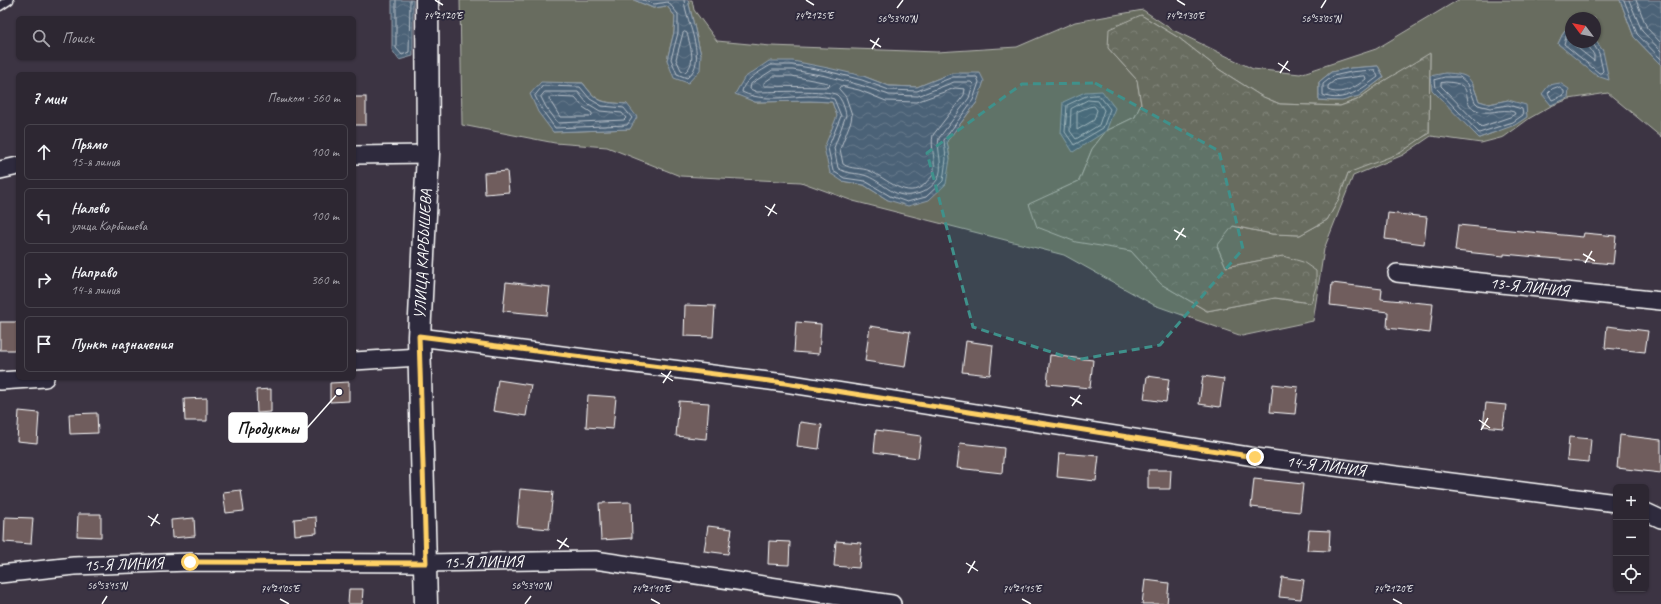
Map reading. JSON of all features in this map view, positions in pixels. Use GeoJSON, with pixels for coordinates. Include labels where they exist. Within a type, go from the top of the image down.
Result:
{"type":"FeatureCollection","features":[{"type":"Feature","properties":{"kind":"main road","name":"УЛИЦА КАРБЫШЕВА"},"geometry":{"type":"LineString","coordinates":[[426,604],[419,347],[428,154],[427,0]]}},
{"type":"Feature","properties":{"kind":"street"},"geometry":{"type":"LineString","coordinates":[[356,155],[428,154]]}},
{"type":"Feature","properties":{"kind":"street"},"geometry":{"type":"LineString","coordinates":[[0,170],[16,166]]}},
{"type":"Feature","properties":{"kind":"street","name":"13-Я ЛИНИЯ"},"geometry":{"type":"LineString","coordinates":[[1397,273],[1661,301]]}},
{"type":"Feature","properties":{"kind":"street","name":"14-Я ЛИНИЯ"},"geometry":{"type":"LineString","coordinates":[[356,361],[419,347],[785,383],[1255,457],[1613,503]]}},
{"type":"Feature","properties":{"kind":"street"},"geometry":{"type":"LineString","coordinates":[[0,381],[16,380]]}},
{"type":"Feature","properties":{"kind":"street"},"geometry":{"type":"LineString","coordinates":[[1649,513],[1661,519]]}},
{"type":"Feature","properties":{"kind":"street","name":"15-Я ЛИНИЯ"},"geometry":{"type":"LineString","coordinates":[[0,574],[74,566],[190,562],[426,563],[595,560],[892,604]]}},
{"type":"Feature","properties":{"kind":"lane"},"geometry":{"type":"LineString","coordinates":[[0,6],[9,0]]}},
{"type":"Feature","properties":{"kind":"highlighted area"},"geometry":{"type":"Polygon","coordinates":[[[1095,83],[1219,151],[1243,249],[1160,345],[1076,360],[973,327],[927,153],[1022,84],[1095,83]]]}},
{"type":"Feature","properties":{"kind":"green space"},"geometry":{"type":"Polygon","coordinates":[[[460,0],[634,0],[653,8],[667,6],[675,16],[674,32],[667,60],[701,55],[688,0],[692,0],[694,10],[717,41],[771,46],[937,52],[1017,47],[1075,22],[1143,10],[1171,29],[1253,69],[1300,74],[1376,49],[1458,0],[1620,0],[1634,37],[1661,65],[1661,137],[1608,93],[1569,99],[1551,106],[1530,118],[1504,137],[1481,143],[1431,136],[1403,155],[1353,176],[1324,249],[1313,321],[1242,336],[1154,305],[1064,255],[853,201],[801,182],[680,176],[607,147],[555,143],[462,125],[460,0]],[[1141,15],[1108,48],[1137,80],[1141,104],[1135,117],[1106,131],[1092,149],[1079,181],[1060,190],[1112,247],[1131,251],[1161,284],[1207,311],[1275,298],[1310,303],[1263,260],[1226,267],[1217,246],[1232,226],[1272,234],[1300,235],[1327,220],[1338,201],[1348,173],[1429,134],[1430,54],[1382,82],[1357,100],[1340,106],[1280,104],[1261,96],[1220,70],[1179,38],[1141,15]],[[1378,66],[1351,68],[1331,72],[1319,82],[1319,100],[1339,101],[1354,97],[1384,77],[1378,66]],[[952,73],[917,87],[889,86],[863,76],[735,93],[755,102],[832,102],[837,115],[842,181],[864,185],[888,200],[950,159],[947,141],[977,102],[952,73]],[[1472,82],[1464,122],[1479,138],[1498,131],[1508,100],[1489,104],[1479,101],[1472,82]],[[541,83],[553,132],[630,129],[627,104],[611,103],[601,100],[597,98],[583,83],[541,83]]]}},
{"type":"Feature","properties":{"kind":"green space"},"geometry":{"type":"Polygon","coordinates":[[[1141,15],[1179,38],[1220,70],[1261,96],[1280,104],[1340,106],[1357,100],[1382,82],[1430,53],[1429,133],[1400,153],[1348,173],[1338,201],[1327,220],[1300,235],[1272,234],[1233,226],[1217,246],[1226,267],[1283,256],[1303,262],[1316,271],[1316,287],[1311,303],[1275,298],[1207,311],[1161,284],[1131,251],[1076,242],[1037,227],[1029,204],[1079,181],[1092,149],[1106,131],[1135,117],[1141,104],[1137,80],[1108,48],[1109,29],[1141,15]]]}},
{"type":"Feature","properties":{"kind":"water"},"geometry":{"type":"Polygon","coordinates":[[[392,0],[413,0],[413,56],[399,60],[392,50],[392,0]]]}},
{"type":"Feature","properties":{"kind":"water"},"geometry":{"type":"Polygon","coordinates":[[[634,0],[688,0],[701,55],[700,70],[688,83],[674,78],[667,60],[674,32],[675,16],[667,6],[653,8],[634,0]]]}},
{"type":"Feature","properties":{"kind":"water"},"geometry":{"type":"Polygon","coordinates":[[[1620,0],[1661,0],[1661,65],[1634,37],[1620,0]]]}},
{"type":"Feature","properties":{"kind":"water"},"geometry":{"type":"Polygon","coordinates":[[[1564,31],[1565,48],[1601,48],[1603,51],[1609,80],[1597,76],[1558,44],[1564,31]]]}},
{"type":"Feature","properties":{"kind":"water"},"geometry":{"type":"Polygon","coordinates":[[[769,61],[793,61],[828,68],[863,76],[889,86],[917,87],[952,73],[980,73],[984,81],[977,102],[947,141],[950,159],[946,184],[929,200],[908,206],[888,200],[864,185],[842,181],[830,173],[824,148],[837,116],[832,102],[755,102],[735,94],[744,78],[769,61]]]}},
{"type":"Feature","properties":{"kind":"water"},"geometry":{"type":"Polygon","coordinates":[[[1378,66],[1384,77],[1359,96],[1342,101],[1319,100],[1319,82],[1331,72],[1351,68],[1378,66]]]}},
{"type":"Feature","properties":{"kind":"water"},"geometry":{"type":"Polygon","coordinates":[[[1445,73],[1465,76],[1469,79],[1474,87],[1479,101],[1489,104],[1508,100],[1526,105],[1527,117],[1515,125],[1479,138],[1432,90],[1430,76],[1445,73]]]}},
{"type":"Feature","properties":{"kind":"water"},"geometry":{"type":"Polygon","coordinates":[[[541,82],[583,83],[593,95],[601,101],[627,104],[637,117],[630,129],[553,132],[538,112],[530,94],[541,82]]]}},
{"type":"Feature","properties":{"kind":"water"},"geometry":{"type":"Polygon","coordinates":[[[1560,83],[1569,89],[1568,98],[1551,105],[1542,94],[1549,85],[1560,83]]]}},
{"type":"Feature","properties":{"kind":"water"},"geometry":{"type":"Polygon","coordinates":[[[1102,91],[1115,108],[1106,131],[1073,152],[1061,133],[1063,102],[1085,92],[1102,91]]]}},
{"type":"Feature","properties":{"kind":"building"},"geometry":{"type":"Polygon","coordinates":[[[356,97],[366,97],[366,125],[356,125],[356,97]]]}},
{"type":"Feature","properties":{"kind":"building"},"geometry":{"type":"Polygon","coordinates":[[[507,171],[509,192],[485,194],[484,173],[507,171]]]}},
{"type":"Feature","properties":{"kind":"building"},"geometry":{"type":"Polygon","coordinates":[[[1388,213],[1427,217],[1424,244],[1385,239],[1388,213]]]}},
{"type":"Feature","properties":{"kind":"building"},"geometry":{"type":"Polygon","coordinates":[[[1458,225],[1583,237],[1584,233],[1616,236],[1613,264],[1455,251],[1458,225]]]}},
{"type":"Feature","properties":{"kind":"building"},"geometry":{"type":"Polygon","coordinates":[[[506,282],[550,287],[547,315],[503,311],[506,282]]]}},
{"type":"Feature","properties":{"kind":"building"},"geometry":{"type":"Polygon","coordinates":[[[1332,283],[1382,289],[1381,299],[1433,304],[1430,333],[1387,328],[1388,312],[1330,305],[1332,283]]]}},
{"type":"Feature","properties":{"kind":"building"},"geometry":{"type":"Polygon","coordinates":[[[685,305],[715,306],[713,337],[684,336],[685,305]]]}},
{"type":"Feature","properties":{"kind":"building"},"geometry":{"type":"Polygon","coordinates":[[[0,322],[16,322],[16,350],[0,350],[0,322]]]}},
{"type":"Feature","properties":{"kind":"building"},"geometry":{"type":"Polygon","coordinates":[[[796,322],[821,324],[819,354],[794,352],[796,322]]]}},
{"type":"Feature","properties":{"kind":"building"},"geometry":{"type":"Polygon","coordinates":[[[870,326],[910,332],[905,367],[865,361],[870,326]]]}},
{"type":"Feature","properties":{"kind":"building"},"geometry":{"type":"Polygon","coordinates":[[[1607,326],[1648,331],[1645,352],[1605,348],[1607,326]]]}},
{"type":"Feature","properties":{"kind":"building"},"geometry":{"type":"Polygon","coordinates":[[[966,341],[993,345],[990,375],[962,372],[966,341]]]}},
{"type":"Feature","properties":{"kind":"building"},"geometry":{"type":"Polygon","coordinates":[[[1050,355],[1093,360],[1090,388],[1047,384],[1050,355]]]}},
{"type":"Feature","properties":{"kind":"building"},"geometry":{"type":"Polygon","coordinates":[[[1147,376],[1169,379],[1166,402],[1144,399],[1147,376]]]}},
{"type":"Feature","properties":{"kind":"building"},"geometry":{"type":"Polygon","coordinates":[[[1203,376],[1224,379],[1220,407],[1199,404],[1203,376]]]}},
{"type":"Feature","properties":{"kind":"building"},"geometry":{"type":"Polygon","coordinates":[[[498,380],[531,385],[526,416],[493,411],[498,380]]]}},
{"type":"Feature","properties":{"kind":"building"},"geometry":{"type":"Polygon","coordinates":[[[349,382],[349,401],[330,402],[330,383],[349,382]]]}},
{"type":"Feature","properties":{"kind":"building"},"geometry":{"type":"Polygon","coordinates":[[[1273,384],[1298,387],[1295,414],[1270,412],[1273,384]]]}},
{"type":"Feature","properties":{"kind":"building"},"geometry":{"type":"Polygon","coordinates":[[[271,389],[271,412],[257,413],[256,390],[271,389]]]}},
{"type":"Feature","properties":{"kind":"building"},"geometry":{"type":"Polygon","coordinates":[[[588,395],[616,397],[613,429],[586,427],[588,395]]]}},
{"type":"Feature","properties":{"kind":"building"},"geometry":{"type":"Polygon","coordinates":[[[207,398],[207,421],[185,421],[184,399],[207,398]]]}},
{"type":"Feature","properties":{"kind":"building"},"geometry":{"type":"Polygon","coordinates":[[[679,401],[709,403],[706,439],[676,436],[679,401]]]}},
{"type":"Feature","properties":{"kind":"building"},"geometry":{"type":"Polygon","coordinates":[[[1486,403],[1506,405],[1503,428],[1483,426],[1486,403]]]}},
{"type":"Feature","properties":{"kind":"building"},"geometry":{"type":"Polygon","coordinates":[[[19,411],[39,413],[37,443],[17,441],[19,411]]]}},
{"type":"Feature","properties":{"kind":"building"},"geometry":{"type":"Polygon","coordinates":[[[97,413],[98,433],[70,434],[69,414],[97,413]]]}},
{"type":"Feature","properties":{"kind":"building"},"geometry":{"type":"Polygon","coordinates":[[[800,422],[822,425],[819,449],[797,446],[800,422]]]}},
{"type":"Feature","properties":{"kind":"building"},"geometry":{"type":"Polygon","coordinates":[[[876,430],[921,436],[918,458],[874,452],[876,430]]]}},
{"type":"Feature","properties":{"kind":"building"},"geometry":{"type":"Polygon","coordinates":[[[1620,435],[1661,440],[1661,473],[1617,468],[1620,435]]]}},
{"type":"Feature","properties":{"kind":"building"},"geometry":{"type":"Polygon","coordinates":[[[1569,437],[1591,439],[1589,462],[1567,460],[1569,437]]]}},
{"type":"Feature","properties":{"kind":"building"},"geometry":{"type":"Polygon","coordinates":[[[960,443],[1004,448],[1002,473],[957,468],[960,443]]]}},
{"type":"Feature","properties":{"kind":"building"},"geometry":{"type":"Polygon","coordinates":[[[1059,453],[1099,456],[1096,481],[1057,477],[1059,453]]]}},
{"type":"Feature","properties":{"kind":"building"},"geometry":{"type":"Polygon","coordinates":[[[1148,470],[1171,470],[1170,489],[1148,489],[1148,470]]]}},
{"type":"Feature","properties":{"kind":"building"},"geometry":{"type":"Polygon","coordinates":[[[1254,479],[1303,484],[1300,512],[1251,507],[1254,479]]]}},
{"type":"Feature","properties":{"kind":"building"},"geometry":{"type":"Polygon","coordinates":[[[520,489],[553,492],[549,529],[517,526],[520,489]]]}},
{"type":"Feature","properties":{"kind":"building"},"geometry":{"type":"Polygon","coordinates":[[[241,490],[244,511],[226,513],[223,492],[241,490]]]}},
{"type":"Feature","properties":{"kind":"building"},"geometry":{"type":"Polygon","coordinates":[[[631,502],[632,538],[601,540],[599,503],[631,502]]]}},
{"type":"Feature","properties":{"kind":"building"},"geometry":{"type":"Polygon","coordinates":[[[78,514],[101,514],[101,537],[77,536],[78,514]]]}},
{"type":"Feature","properties":{"kind":"building"},"geometry":{"type":"Polygon","coordinates":[[[5,517],[33,518],[31,544],[4,542],[5,517]]]}},
{"type":"Feature","properties":{"kind":"building"},"geometry":{"type":"Polygon","coordinates":[[[316,517],[317,533],[295,535],[294,519],[316,517]]]}},
{"type":"Feature","properties":{"kind":"building"},"geometry":{"type":"Polygon","coordinates":[[[194,518],[195,536],[172,538],[171,520],[194,518]]]}},
{"type":"Feature","properties":{"kind":"building"},"geometry":{"type":"Polygon","coordinates":[[[708,526],[732,529],[728,554],[704,551],[708,526]]]}},
{"type":"Feature","properties":{"kind":"building"},"geometry":{"type":"Polygon","coordinates":[[[1309,530],[1330,531],[1329,551],[1307,550],[1309,530]]]}},
{"type":"Feature","properties":{"kind":"building"},"geometry":{"type":"Polygon","coordinates":[[[769,541],[790,542],[789,565],[768,564],[769,541]]]}},
{"type":"Feature","properties":{"kind":"building"},"geometry":{"type":"Polygon","coordinates":[[[836,541],[861,543],[859,568],[834,566],[836,541]]]}},
{"type":"Feature","properties":{"kind":"building"},"geometry":{"type":"Polygon","coordinates":[[[1282,577],[1304,580],[1301,599],[1279,597],[1282,577]]]}},
{"type":"Feature","properties":{"kind":"building"},"geometry":{"type":"Polygon","coordinates":[[[1145,580],[1169,583],[1167,604],[1142,604],[1145,580]]]}},
{"type":"Feature","properties":{"kind":"building"},"geometry":{"type":"Polygon","coordinates":[[[349,589],[363,589],[362,604],[348,604],[349,589]]]}},
{"type":"Feature","properties":{"kind":"place","name":"Продукты"},"geometry":{"type":"Point","coordinates":[339,392]}},
{"type":"Feature","properties":{"kind":"route"},"geometry":{"type":"LineString","coordinates":[[190,562],[426,563],[419,336],[785,383],[1255,457]]}}]}
